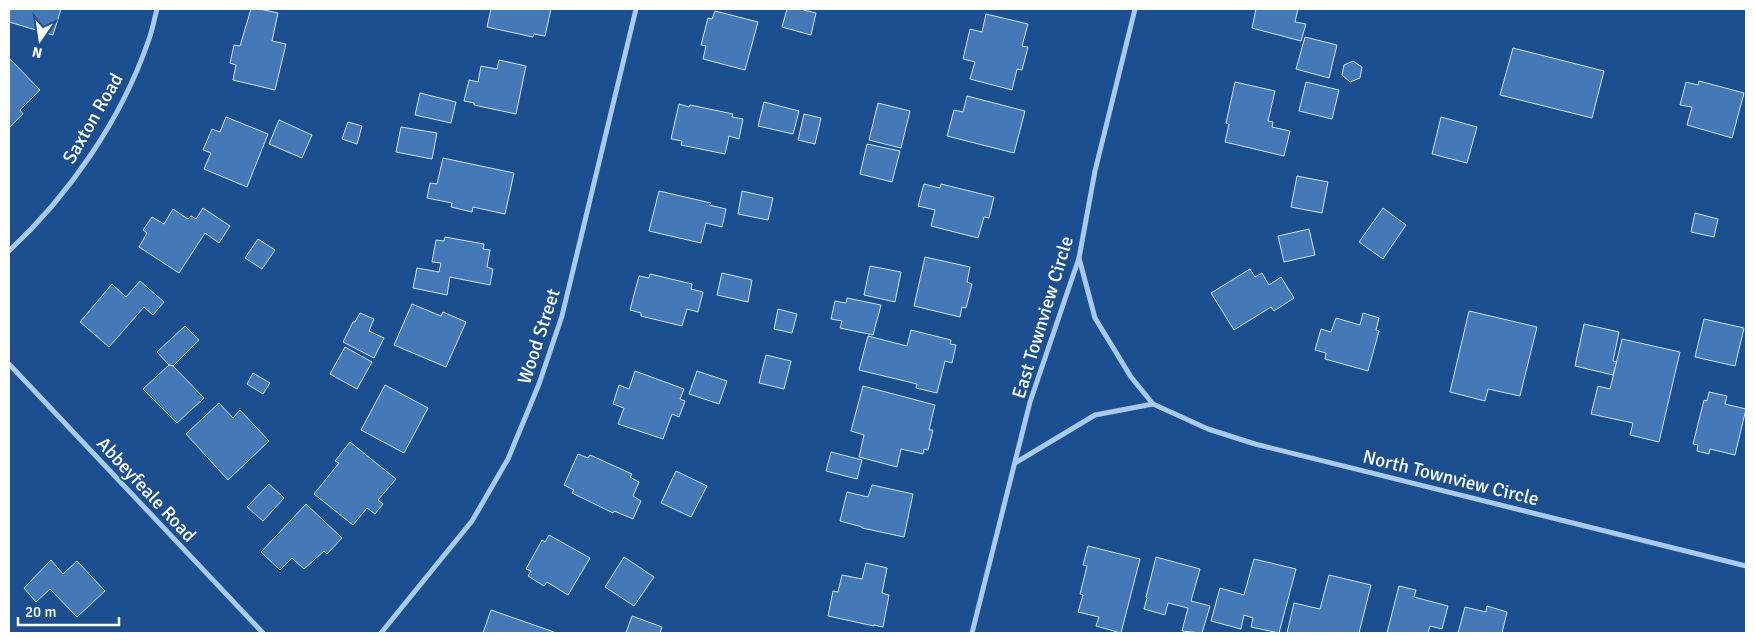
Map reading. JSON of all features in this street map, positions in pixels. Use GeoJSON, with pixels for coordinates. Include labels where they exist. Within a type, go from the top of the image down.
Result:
{"type":"FeatureCollection","features":[{"type":"Feature","properties":{"kind":"street","name":"Saxton Road"},"geometry":{"type":"LineString","coordinates":[[9,251],[29,233],[75,177],[102,137],[125,96],[149,42],[157,9]]}},
{"type":"Feature","properties":{"kind":"street","name":"Wood Street"},"geometry":{"type":"LineString","coordinates":[[381,633],[472,521],[508,459],[539,384],[562,316],[636,9]]}},
{"type":"Feature","properties":{"kind":"street","name":"East Townview Circle"},"geometry":{"type":"LineString","coordinates":[[972,633],[1030,402],[1079,258],[1095,171],[1134,9]]}},
{"type":"Feature","properties":{"kind":"street","name":"North Townview Circle"},"geometry":{"type":"LineString","coordinates":[[1079,258],[1095,318],[1131,377],[1153,404],[1208,429],[1255,444],[1746,566]]}},
{"type":"Feature","properties":{"kind":"street","name":"Abbeyfeale Road"},"geometry":{"type":"LineString","coordinates":[[9,364],[262,633]]}},
{"type":"Feature","properties":{"kind":"street"},"geometry":{"type":"LineString","coordinates":[[1015,463],[1095,415],[1153,404]]}},
{"type":"Feature","properties":{"kind":"building"},"geometry":{"type":"Polygon","coordinates":[[[9,9],[61,9],[53,35],[9,22],[9,9]]]}},
{"type":"Feature","properties":{"kind":"building"},"geometry":{"type":"Polygon","coordinates":[[[251,9],[278,13],[272,41],[286,44],[275,90],[233,80],[236,65],[230,63],[234,45],[240,46],[251,9]]]}},
{"type":"Feature","properties":{"kind":"building"},"geometry":{"type":"Polygon","coordinates":[[[491,9],[551,9],[545,36],[534,34],[533,37],[487,27],[491,9]]]}},
{"type":"Feature","properties":{"kind":"building"},"geometry":{"type":"Polygon","coordinates":[[[787,9],[800,9],[816,13],[811,35],[782,27],[787,9]]]}},
{"type":"Feature","properties":{"kind":"building"},"geometry":{"type":"Polygon","coordinates":[[[1256,9],[1298,9],[1295,22],[1306,24],[1301,41],[1252,28],[1256,9]]]}},
{"type":"Feature","properties":{"kind":"building"},"geometry":{"type":"Polygon","coordinates":[[[715,11],[758,22],[745,70],[703,59],[706,46],[701,45],[708,18],[712,19],[715,11]]]}},
{"type":"Feature","properties":{"kind":"building"},"geometry":{"type":"Polygon","coordinates":[[[986,14],[1028,24],[1022,46],[1028,47],[1022,70],[1017,69],[1012,90],[970,79],[975,62],[963,59],[970,29],[982,32],[986,14]]]}},
{"type":"Feature","properties":{"kind":"building"},"geometry":{"type":"Polygon","coordinates":[[[1305,37],[1337,45],[1329,78],[1296,69],[1305,37]]]}},
{"type":"Feature","properties":{"kind":"building"},"geometry":{"type":"Polygon","coordinates":[[[1513,48],[1604,71],[1592,118],[1500,95],[1513,48]]]}},
{"type":"Feature","properties":{"kind":"building"},"geometry":{"type":"Polygon","coordinates":[[[9,58],[40,90],[20,110],[23,114],[9,128],[9,58]]]}},
{"type":"Feature","properties":{"kind":"building"},"geometry":{"type":"Polygon","coordinates":[[[499,60],[526,66],[516,114],[464,101],[469,80],[478,82],[481,66],[497,69],[499,60]]]}},
{"type":"Feature","properties":{"kind":"building"},"geometry":{"type":"Polygon","coordinates":[[[1353,61],[1362,67],[1360,78],[1350,82],[1342,75],[1344,65],[1353,61]]]}},
{"type":"Feature","properties":{"kind":"building"},"geometry":{"type":"Polygon","coordinates":[[[1699,81],[1744,93],[1732,138],[1687,125],[1692,107],[1680,105],[1686,82],[1698,85],[1699,81]]]}},
{"type":"Feature","properties":{"kind":"building"},"geometry":{"type":"Polygon","coordinates":[[[1235,82],[1275,91],[1268,121],[1273,122],[1272,127],[1290,131],[1284,156],[1225,142],[1229,124],[1226,123],[1235,82]]]}},
{"type":"Feature","properties":{"kind":"building"},"geometry":{"type":"Polygon","coordinates":[[[1306,82],[1339,90],[1332,119],[1299,111],[1306,82]]]}},
{"type":"Feature","properties":{"kind":"building"},"geometry":{"type":"Polygon","coordinates":[[[420,93],[456,102],[451,123],[415,115],[420,93]]]}},
{"type":"Feature","properties":{"kind":"building"},"geometry":{"type":"Polygon","coordinates":[[[967,96],[1025,111],[1014,153],[947,136],[954,110],[963,112],[967,96]]]}},
{"type":"Feature","properties":{"kind":"building"},"geometry":{"type":"Polygon","coordinates":[[[764,102],[799,111],[793,134],[758,126],[764,102]]]}},
{"type":"Feature","properties":{"kind":"building"},"geometry":{"type":"Polygon","coordinates":[[[878,103],[910,111],[901,148],[869,140],[878,103]]]}},
{"type":"Feature","properties":{"kind":"building"},"geometry":{"type":"Polygon","coordinates":[[[679,104],[733,114],[732,117],[743,119],[739,139],[729,136],[725,154],[681,145],[682,141],[671,139],[679,104]]]}},
{"type":"Feature","properties":{"kind":"building"},"geometry":{"type":"Polygon","coordinates":[[[804,114],[821,118],[815,144],[798,140],[804,114]]]}},
{"type":"Feature","properties":{"kind":"building"},"geometry":{"type":"Polygon","coordinates":[[[226,117],[268,134],[247,187],[204,169],[211,153],[203,150],[212,129],[220,132],[226,117]]]}},
{"type":"Feature","properties":{"kind":"building"},"geometry":{"type":"Polygon","coordinates":[[[1441,117],[1477,127],[1467,163],[1432,154],[1441,117]]]}},
{"type":"Feature","properties":{"kind":"building"},"geometry":{"type":"Polygon","coordinates":[[[279,120],[312,135],[302,158],[269,144],[279,120]]]}},
{"type":"Feature","properties":{"kind":"building"},"geometry":{"type":"Polygon","coordinates":[[[348,122],[362,126],[357,144],[342,139],[348,122]]]}},
{"type":"Feature","properties":{"kind":"building"},"geometry":{"type":"Polygon","coordinates":[[[401,127],[437,133],[432,159],[396,152],[401,127]]]}},
{"type":"Feature","properties":{"kind":"building"},"geometry":{"type":"Polygon","coordinates":[[[867,144],[900,151],[892,182],[860,174],[867,144]]]}},
{"type":"Feature","properties":{"kind":"building"},"geometry":{"type":"Polygon","coordinates":[[[443,158],[514,173],[505,214],[473,207],[472,212],[451,207],[452,203],[427,198],[430,183],[437,184],[443,158]]]}},
{"type":"Feature","properties":{"kind":"building"},"geometry":{"type":"Polygon","coordinates":[[[1297,176],[1328,182],[1322,213],[1291,207],[1297,176]]]}},
{"type":"Feature","properties":{"kind":"building"},"geometry":{"type":"Polygon","coordinates":[[[924,184],[940,188],[941,184],[994,197],[989,218],[984,217],[978,238],[931,226],[935,210],[918,206],[924,184]]]}},
{"type":"Feature","properties":{"kind":"building"},"geometry":{"type":"Polygon","coordinates":[[[659,191],[711,203],[709,205],[726,209],[722,227],[706,223],[701,243],[649,231],[659,191]]]}},
{"type":"Feature","properties":{"kind":"building"},"geometry":{"type":"Polygon","coordinates":[[[742,191],[773,198],[768,220],[738,214],[742,191]]]}},
{"type":"Feature","properties":{"kind":"building"},"geometry":{"type":"Polygon","coordinates":[[[203,208],[230,226],[219,243],[205,233],[179,273],[139,247],[147,233],[143,230],[152,217],[164,224],[173,209],[188,219],[191,216],[196,219],[203,208]]]}},
{"type":"Feature","properties":{"kind":"building"},"geometry":{"type":"Polygon","coordinates":[[[1383,208],[1406,225],[1383,259],[1359,242],[1383,208]]]}},
{"type":"Feature","properties":{"kind":"building"},"geometry":{"type":"Polygon","coordinates":[[[1695,213],[1718,219],[1714,237],[1691,232],[1695,213]]]}},
{"type":"Feature","properties":{"kind":"building"},"geometry":{"type":"Polygon","coordinates":[[[1309,229],[1315,255],[1284,262],[1278,236],[1309,229]]]}},
{"type":"Feature","properties":{"kind":"building"},"geometry":{"type":"Polygon","coordinates":[[[445,237],[484,244],[483,249],[490,250],[487,267],[493,269],[490,285],[450,277],[447,295],[413,288],[417,268],[439,272],[441,263],[432,262],[436,240],[444,241],[445,237]]]}},
{"type":"Feature","properties":{"kind":"building"},"geometry":{"type":"Polygon","coordinates":[[[258,239],[275,250],[262,269],[245,258],[258,239]]]}},
{"type":"Feature","properties":{"kind":"building"},"geometry":{"type":"Polygon","coordinates":[[[925,257],[970,267],[967,282],[972,284],[966,308],[962,307],[960,317],[914,306],[925,257]]]}},
{"type":"Feature","properties":{"kind":"building"},"geometry":{"type":"Polygon","coordinates":[[[870,266],[901,272],[895,302],[864,295],[870,266]]]}},
{"type":"Feature","properties":{"kind":"building"},"geometry":{"type":"Polygon","coordinates":[[[1250,269],[1255,277],[1262,273],[1269,285],[1281,277],[1294,298],[1274,311],[1271,307],[1234,330],[1211,293],[1250,269]]]}},
{"type":"Feature","properties":{"kind":"building"},"geometry":{"type":"Polygon","coordinates":[[[722,273],[752,280],[748,302],[717,295],[722,273]]]}},
{"type":"Feature","properties":{"kind":"building"},"geometry":{"type":"Polygon","coordinates":[[[650,274],[692,284],[691,289],[703,292],[698,312],[687,309],[682,326],[641,316],[641,313],[630,310],[639,276],[649,278],[650,274]]]}},
{"type":"Feature","properties":{"kind":"building"},"geometry":{"type":"Polygon","coordinates":[[[140,281],[164,302],[153,315],[144,307],[109,347],[80,322],[112,284],[126,297],[140,281]]]}},
{"type":"Feature","properties":{"kind":"building"},"geometry":{"type":"Polygon","coordinates":[[[847,298],[881,305],[873,335],[840,328],[842,321],[831,319],[835,301],[846,303],[847,298]]]}},
{"type":"Feature","properties":{"kind":"building"},"geometry":{"type":"Polygon","coordinates":[[[412,304],[441,316],[443,312],[466,322],[446,367],[394,345],[412,304]]]}},
{"type":"Feature","properties":{"kind":"building"},"geometry":{"type":"Polygon","coordinates":[[[778,309],[797,314],[792,333],[774,329],[778,309]]]}},
{"type":"Feature","properties":{"kind":"building"},"geometry":{"type":"Polygon","coordinates":[[[1469,311],[1537,327],[1520,396],[1488,389],[1485,401],[1450,392],[1469,311]]]}},
{"type":"Feature","properties":{"kind":"building"},"geometry":{"type":"Polygon","coordinates":[[[360,313],[374,319],[369,331],[384,338],[374,358],[343,342],[360,313]]]}},
{"type":"Feature","properties":{"kind":"building"},"geometry":{"type":"Polygon","coordinates":[[[1363,313],[1379,318],[1376,330],[1379,331],[1368,371],[1325,359],[1326,353],[1315,350],[1321,329],[1331,332],[1336,318],[1360,325],[1363,313]]]}},
{"type":"Feature","properties":{"kind":"building"},"geometry":{"type":"Polygon","coordinates":[[[1704,319],[1744,328],[1735,366],[1695,357],[1704,319]]]}},
{"type":"Feature","properties":{"kind":"building"},"geometry":{"type":"Polygon","coordinates":[[[1584,324],[1619,332],[1613,361],[1617,362],[1613,375],[1575,366],[1584,324]]]}},
{"type":"Feature","properties":{"kind":"building"},"geometry":{"type":"Polygon","coordinates":[[[185,326],[199,340],[173,366],[169,365],[157,352],[185,326]]]}},
{"type":"Feature","properties":{"kind":"building"},"geometry":{"type":"Polygon","coordinates":[[[911,330],[951,340],[950,344],[956,345],[952,363],[945,361],[937,393],[916,388],[917,384],[859,370],[868,336],[907,346],[911,330]]]}},
{"type":"Feature","properties":{"kind":"building"},"geometry":{"type":"Polygon","coordinates":[[[1622,339],[1680,352],[1659,442],[1630,435],[1633,423],[1591,414],[1598,386],[1610,389],[1622,339]]]}},
{"type":"Feature","properties":{"kind":"building"},"geometry":{"type":"Polygon","coordinates":[[[345,347],[372,362],[357,389],[330,374],[345,347]]]}},
{"type":"Feature","properties":{"kind":"building"},"geometry":{"type":"Polygon","coordinates":[[[766,355],[791,361],[784,389],[759,383],[766,355]]]}},
{"type":"Feature","properties":{"kind":"building"},"geometry":{"type":"Polygon","coordinates":[[[169,365],[173,366],[204,398],[177,423],[143,389],[169,365]]]}},
{"type":"Feature","properties":{"kind":"building"},"geometry":{"type":"Polygon","coordinates":[[[635,371],[684,389],[680,399],[685,401],[679,417],[672,414],[663,439],[618,424],[624,408],[613,404],[619,385],[629,389],[635,371]]]}},
{"type":"Feature","properties":{"kind":"building"},"geometry":{"type":"Polygon","coordinates":[[[697,371],[727,381],[719,404],[689,394],[697,371]]]}},
{"type":"Feature","properties":{"kind":"building"},"geometry":{"type":"Polygon","coordinates":[[[253,373],[270,383],[263,394],[247,384],[253,373]]]}},
{"type":"Feature","properties":{"kind":"building"},"geometry":{"type":"Polygon","coordinates":[[[385,385],[428,408],[404,453],[361,430],[385,385]]]}},
{"type":"Feature","properties":{"kind":"building"},"geometry":{"type":"Polygon","coordinates":[[[863,386],[935,405],[929,430],[933,430],[928,450],[924,449],[923,454],[901,449],[897,467],[859,457],[864,435],[851,431],[863,386]]]}},
{"type":"Feature","properties":{"kind":"building"},"geometry":{"type":"Polygon","coordinates":[[[1709,392],[1727,396],[1725,404],[1746,409],[1735,455],[1710,449],[1709,454],[1697,451],[1698,445],[1693,444],[1704,400],[1707,401],[1709,392]]]}},
{"type":"Feature","properties":{"kind":"building"},"geometry":{"type":"Polygon","coordinates":[[[219,403],[233,418],[240,410],[269,441],[228,480],[186,434],[219,403]]]}},
{"type":"Feature","properties":{"kind":"building"},"geometry":{"type":"Polygon","coordinates":[[[350,442],[396,479],[378,500],[383,504],[375,514],[367,508],[353,525],[314,494],[339,463],[335,461],[350,442]]]}},
{"type":"Feature","properties":{"kind":"building"},"geometry":{"type":"Polygon","coordinates":[[[831,452],[862,460],[857,479],[826,471],[831,452]]]}},
{"type":"Feature","properties":{"kind":"building"},"geometry":{"type":"Polygon","coordinates":[[[578,454],[588,458],[590,455],[632,474],[630,477],[639,482],[633,496],[641,501],[633,519],[614,511],[613,513],[572,493],[574,490],[564,485],[578,454]]]}},
{"type":"Feature","properties":{"kind":"building"},"geometry":{"type":"Polygon","coordinates":[[[676,471],[707,486],[691,517],[661,503],[676,471]]]}},
{"type":"Feature","properties":{"kind":"building"},"geometry":{"type":"Polygon","coordinates":[[[269,484],[284,498],[263,521],[247,507],[269,484]]]}},
{"type":"Feature","properties":{"kind":"building"},"geometry":{"type":"Polygon","coordinates":[[[872,485],[913,494],[904,537],[840,521],[847,492],[868,497],[872,485]]]}},
{"type":"Feature","properties":{"kind":"building"},"geometry":{"type":"Polygon","coordinates":[[[306,504],[342,538],[327,554],[324,551],[304,569],[292,558],[280,570],[261,552],[306,504]]]}},
{"type":"Feature","properties":{"kind":"building"},"geometry":{"type":"Polygon","coordinates":[[[549,535],[590,558],[568,595],[547,582],[544,586],[528,576],[531,571],[526,569],[542,540],[545,542],[549,535]]]}},
{"type":"Feature","properties":{"kind":"building"},"geometry":{"type":"Polygon","coordinates":[[[1088,546],[1140,559],[1121,633],[1096,626],[1099,617],[1078,612],[1083,595],[1080,594],[1087,566],[1083,565],[1088,546]]]}},
{"type":"Feature","properties":{"kind":"building"},"geometry":{"type":"Polygon","coordinates":[[[624,557],[654,577],[634,606],[605,587],[624,557]]]}},
{"type":"Feature","properties":{"kind":"building"},"geometry":{"type":"Polygon","coordinates":[[[1156,557],[1200,569],[1191,601],[1210,606],[1202,633],[1182,631],[1188,608],[1168,603],[1165,615],[1144,609],[1156,557]]]}},
{"type":"Feature","properties":{"kind":"building"},"geometry":{"type":"Polygon","coordinates":[[[1254,559],[1296,569],[1279,633],[1251,627],[1253,618],[1244,615],[1241,629],[1211,621],[1220,588],[1244,595],[1254,559]]]}},
{"type":"Feature","properties":{"kind":"building"},"geometry":{"type":"Polygon","coordinates":[[[51,560],[63,574],[77,561],[105,591],[77,617],[50,589],[36,602],[24,588],[51,560]]]}},
{"type":"Feature","properties":{"kind":"building"},"geometry":{"type":"Polygon","coordinates":[[[866,563],[887,568],[882,593],[889,595],[883,627],[828,616],[833,591],[838,592],[842,575],[862,579],[866,563]]]}},
{"type":"Feature","properties":{"kind":"building"},"geometry":{"type":"Polygon","coordinates":[[[1329,575],[1371,585],[1359,633],[1287,633],[1294,603],[1320,609],[1329,575]]]}},
{"type":"Feature","properties":{"kind":"building"},"geometry":{"type":"Polygon","coordinates":[[[1399,586],[1416,590],[1414,597],[1448,606],[1442,629],[1430,626],[1428,633],[1387,633],[1399,586]]]}},
{"type":"Feature","properties":{"kind":"building"},"geometry":{"type":"Polygon","coordinates":[[[1487,606],[1507,612],[1502,633],[1458,633],[1465,607],[1486,612],[1487,606]]]}},
{"type":"Feature","properties":{"kind":"building"},"geometry":{"type":"Polygon","coordinates":[[[491,610],[554,632],[483,633],[491,610]]]}},
{"type":"Feature","properties":{"kind":"building"},"geometry":{"type":"Polygon","coordinates":[[[632,616],[662,627],[660,633],[626,633],[632,616]]]}}]}
